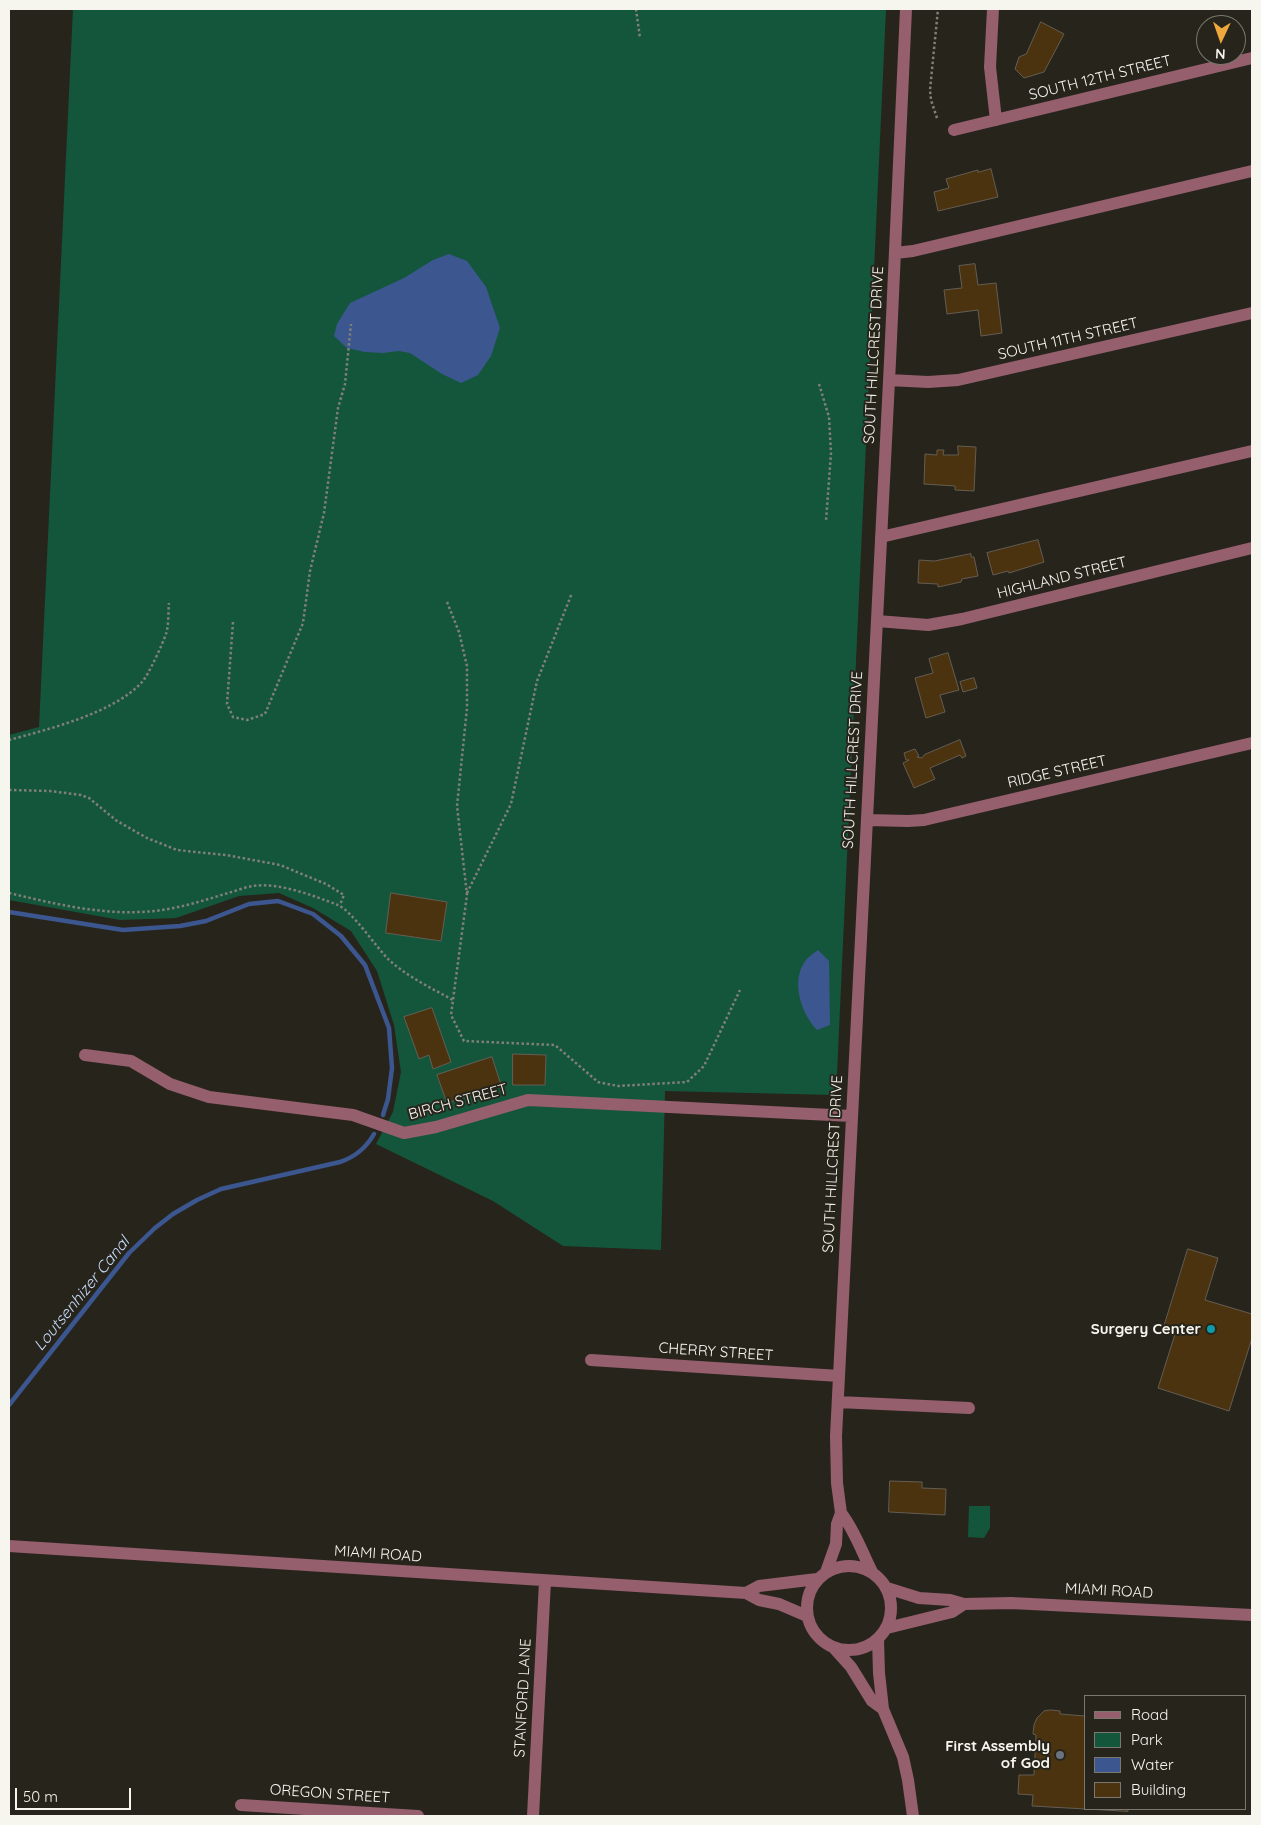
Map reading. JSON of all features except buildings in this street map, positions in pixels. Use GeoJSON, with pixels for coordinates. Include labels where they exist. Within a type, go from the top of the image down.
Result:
{"type":"FeatureCollection","features":[{"type":"Feature","properties":{"kind":"street","name":"SOUTH HILLCREST DRIVE"},"geometry":{"type":"LineString","coordinates":[[821,1576],[836,1544],[837,1524],[841,1512],[836,1462],[839,1376],[906,9]]}},
{"type":"Feature","properties":{"kind":"street"},"geometry":{"type":"LineString","coordinates":[[992,9],[990,68],[996,120]]}},
{"type":"Feature","properties":{"kind":"street","name":"SOUTH 12TH STREET"},"geometry":{"type":"LineString","coordinates":[[954,130],[1252,58]]}},
{"type":"Feature","properties":{"kind":"street"},"geometry":{"type":"LineString","coordinates":[[895,253],[914,251],[1252,171]]}},
{"type":"Feature","properties":{"kind":"street","name":"SOUTH 11TH STREET"},"geometry":{"type":"LineString","coordinates":[[889,380],[928,382],[958,380],[1252,312]]}},
{"type":"Feature","properties":{"kind":"street"},"geometry":{"type":"LineString","coordinates":[[881,537],[1252,451]]}},
{"type":"Feature","properties":{"kind":"street","name":"HIGHLAND STREET"},"geometry":{"type":"LineString","coordinates":[[877,622],[928,625],[941,623],[1252,548]]}},
{"type":"Feature","properties":{"kind":"street","name":"RIDGE STREET"},"geometry":{"type":"LineString","coordinates":[[867,820],[908,822],[924,820],[1252,743]]}},
{"type":"Feature","properties":{"kind":"street","name":"BIRCH STREET"},"geometry":{"type":"LineString","coordinates":[[86,1055],[131,1061],[170,1084],[209,1097],[353,1115],[404,1133],[436,1128],[528,1100],[851,1116]]}},
{"type":"Feature","properties":{"kind":"street","name":"CHERRY STREET"},"geometry":{"type":"LineString","coordinates":[[592,1360],[839,1376]]}},
{"type":"Feature","properties":{"kind":"street"},"geometry":{"type":"LineString","coordinates":[[838,1402],[969,1408]]}},
{"type":"Feature","properties":{"kind":"street","name":"SOUTH HILLCREST DRIVE"},"geometry":{"type":"LineString","coordinates":[[841,1512],[849,1522],[872,1572]]}},
{"type":"Feature","properties":{"kind":"street","name":"MIAMI ROAD"},"geometry":{"type":"LineString","coordinates":[[9,1546],[746,1593],[759,1600],[779,1604],[807,1616]]}},
{"type":"Feature","properties":{"kind":"street"},"geometry":{"type":"LineString","coordinates":[[833,1647],[852,1650],[870,1645],[878,1639],[886,1628],[891,1615],[891,1602],[887,1588],[881,1579],[861,1567],[849,1565],[837,1567],[821,1576],[810,1590],[806,1603],[807,1616],[812,1629],[821,1640],[833,1647],[851,1667],[872,1702],[883,1709]]}},
{"type":"Feature","properties":{"kind":"street","name":"MIAMI ROAD"},"geometry":{"type":"LineString","coordinates":[[746,1593],[758,1586],[821,1576]]}},
{"type":"Feature","properties":{"kind":"street","name":"STANFORD LANE"},"geometry":{"type":"LineString","coordinates":[[533,1816],[545,1581]]}},
{"type":"Feature","properties":{"kind":"street","name":"MIAMI ROAD"},"geometry":{"type":"LineString","coordinates":[[887,1588],[918,1598],[950,1600],[964,1604],[1011,1603],[1252,1615]]}},
{"type":"Feature","properties":{"kind":"street","name":"MIAMI ROAD"},"geometry":{"type":"LineString","coordinates":[[886,1628],[952,1612],[964,1604]]}},
{"type":"Feature","properties":{"kind":"street"},"geometry":{"type":"LineString","coordinates":[[878,1639],[883,1709],[903,1757],[910,1788],[913,1816]]}},
{"type":"Feature","properties":{"kind":"street","name":"OREGON STREET"},"geometry":{"type":"LineString","coordinates":[[241,1805],[418,1816]]}},
{"type":"Feature","properties":{"kind":"path"},"geometry":{"type":"LineString","coordinates":[[636,9],[640,38]]}},
{"type":"Feature","properties":{"kind":"path"},"geometry":{"type":"LineString","coordinates":[[938,9],[930,90],[931,100],[938,118]]}},
{"type":"Feature","properties":{"kind":"path"},"geometry":{"type":"LineString","coordinates":[[233,622],[226,704],[233,718],[247,720],[264,714],[303,622],[310,571],[324,513],[338,408],[345,384],[351,324]]}},
{"type":"Feature","properties":{"kind":"path"},"geometry":{"type":"LineString","coordinates":[[819,384],[829,417],[832,453],[826,521]]}},
{"type":"Feature","properties":{"kind":"path"},"geometry":{"type":"LineString","coordinates":[[467,895],[511,804],[537,680],[572,593]]}},
{"type":"Feature","properties":{"kind":"path"},"geometry":{"type":"LineString","coordinates":[[447,602],[459,632],[467,666],[467,708],[457,806],[467,895],[451,1014],[464,1041],[555,1046],[598,1082],[618,1086],[687,1082],[704,1066],[740,990]]}},
{"type":"Feature","properties":{"kind":"path"},"geometry":{"type":"LineString","coordinates":[[9,740],[110,706],[125,697],[143,681],[166,634],[169,603]]}},
{"type":"Feature","properties":{"kind":"path"},"geometry":{"type":"LineString","coordinates":[[9,790],[50,791],[81,795],[89,798],[117,821],[146,838],[177,850],[226,855],[280,865],[301,873],[344,895],[340,906]]}},
{"type":"Feature","properties":{"kind":"path"},"geometry":{"type":"LineString","coordinates":[[9,893],[41,901],[104,911],[139,912],[175,909],[254,886],[270,886],[296,890],[340,906],[357,922],[390,960],[415,980],[453,1000]]}},
{"type":"Feature","properties":{"kind":"green space"},"geometry":{"type":"Polygon","coordinates":[[[73,9],[886,9],[836,1095],[665,1091],[661,1250],[563,1246],[493,1201],[376,1144],[393,1112],[401,1072],[394,1025],[377,971],[351,931],[313,908],[279,893],[239,896],[176,918],[120,920],[9,900],[9,735],[39,727],[73,9]]]}},
{"type":"Feature","properties":{"kind":"green space"},"geometry":{"type":"Polygon","coordinates":[[[969,1506],[990,1506],[990,1528],[984,1538],[968,1537],[969,1506]]]}},
{"type":"Feature","properties":{"kind":"water"},"geometry":{"type":"Polygon","coordinates":[[[449,254],[467,261],[486,287],[500,328],[491,356],[478,375],[461,383],[442,374],[410,353],[399,351],[383,353],[365,352],[347,348],[334,336],[337,324],[350,303],[404,278],[433,260],[449,254]]]}},
{"type":"Feature","properties":{"kind":"water"},"geometry":{"type":"Polygon","coordinates":[[[818,950],[829,961],[830,1025],[817,1030],[802,1006],[798,986],[801,968],[807,959],[818,950]]]}},
{"type":"Feature","properties":{"kind":"waterway","name":"Loutsenhizer Canal"},"geometry":{"type":"LineString","coordinates":[[9,912],[123,930],[180,926],[206,921],[249,904],[278,901],[313,914],[341,936],[365,965],[389,1028],[392,1068],[388,1099],[383,1115]]}},
{"type":"Feature","properties":{"kind":"waterway","name":"Loutsenhizer Canal"},"geometry":{"type":"LineString","coordinates":[[9,1405],[129,1253],[173,1214],[221,1189],[340,1162],[355,1155],[364,1148],[374,1134]]}},
{"type":"Feature","properties":{"kind":"place","name":"Surgery Center"},"geometry":{"type":"Point","coordinates":[1211,1329]}},
{"type":"Feature","properties":{"kind":"place","name":"First Assembly of God"},"geometry":{"type":"Point","coordinates":[1060,1755]}}]}
